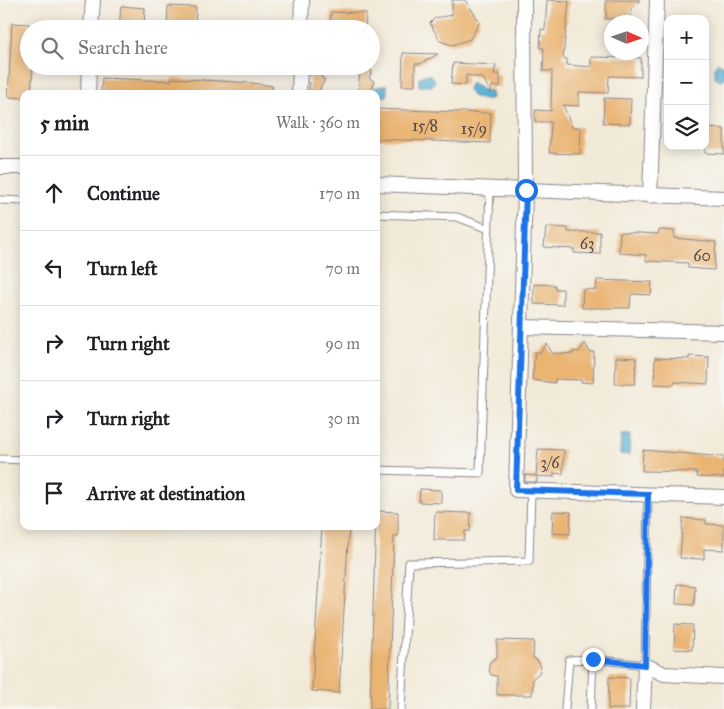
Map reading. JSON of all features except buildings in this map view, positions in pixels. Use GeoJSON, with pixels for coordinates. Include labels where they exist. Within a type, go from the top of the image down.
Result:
{"type":"FeatureCollection","features":[{"type":"Feature","properties":{"kind":"street"},"geometry":{"type":"LineString","coordinates":[[91,20],[92,0]]}},
{"type":"Feature","properties":{"kind":"street"},"geometry":{"type":"LineString","coordinates":[[301,20],[302,0]]}},
{"type":"Feature","properties":{"kind":"street"},"geometry":{"type":"LineString","coordinates":[[524,0],[526,190],[516,490],[724,496]]}},
{"type":"Feature","properties":{"kind":"street"},"geometry":{"type":"LineString","coordinates":[[650,196],[658,0]]}},
{"type":"Feature","properties":{"kind":"street"},"geometry":{"type":"LineString","coordinates":[[88,90],[89,75]]}},
{"type":"Feature","properties":{"kind":"street"},"geometry":{"type":"LineString","coordinates":[[299,90],[300,75]]}},
{"type":"Feature","properties":{"kind":"street"},"geometry":{"type":"LineString","coordinates":[[0,166],[20,167]]}},
{"type":"Feature","properties":{"kind":"street"},"geometry":{"type":"LineString","coordinates":[[380,184],[724,198]]}},
{"type":"Feature","properties":{"kind":"street"},"geometry":{"type":"LineString","coordinates":[[522,327],[724,332]]}},
{"type":"Feature","properties":{"kind":"street"},"geometry":{"type":"LineString","coordinates":[[643,709],[645,665],[664,674],[724,677]]}},
{"type":"Feature","properties":{"kind":"lane"},"geometry":{"type":"LineString","coordinates":[[380,470],[480,473],[490,188]]}},
{"type":"Feature","properties":{"kind":"lane"},"geometry":{"type":"LineString","coordinates":[[0,200],[20,201]]}},
{"type":"Feature","properties":{"kind":"lane"},"geometry":{"type":"LineString","coordinates":[[380,214],[457,217],[489,229]]}},
{"type":"Feature","properties":{"kind":"lane"},"geometry":{"type":"LineString","coordinates":[[0,459],[20,460]]}},
{"type":"Feature","properties":{"kind":"lane"},"geometry":{"type":"LineString","coordinates":[[401,709],[409,563],[529,561],[531,490]]}},
{"type":"Feature","properties":{"kind":"lane"},"geometry":{"type":"LineString","coordinates":[[565,709],[568,660],[593,659],[645,665],[648,494]]}},
{"type":"Feature","properties":{"kind":"lane"},"geometry":{"type":"LineString","coordinates":[[591,709],[593,659]]}},
{"type":"Feature","properties":{"kind":"water"},"geometry":{"type":"Polygon","coordinates":[[[718,62],[724,67],[724,78],[720,81],[715,78],[715,66],[718,62]]]}},
{"type":"Feature","properties":{"kind":"water"},"geometry":{"type":"Polygon","coordinates":[[[424,75],[431,75],[435,80],[432,86],[419,86],[419,78],[424,75]]]}},
{"type":"Feature","properties":{"kind":"water"},"geometry":{"type":"Polygon","coordinates":[[[471,82],[483,90],[491,91],[492,98],[485,100],[472,96],[468,89],[471,82]]]}},
{"type":"Feature","properties":{"kind":"water"},"geometry":{"type":"Polygon","coordinates":[[[387,85],[387,96],[380,97],[380,90],[372,90],[372,88],[387,85]]]}},
{"type":"Feature","properties":{"kind":"water"},"geometry":{"type":"Polygon","coordinates":[[[621,435],[630,435],[629,455],[620,454],[621,435]]]}},
{"type":"Feature","properties":{"kind":"route"},"geometry":{"type":"LineString","coordinates":[[526,190],[516,490],[575,490],[648,494],[645,665],[593,659]]}}]}
